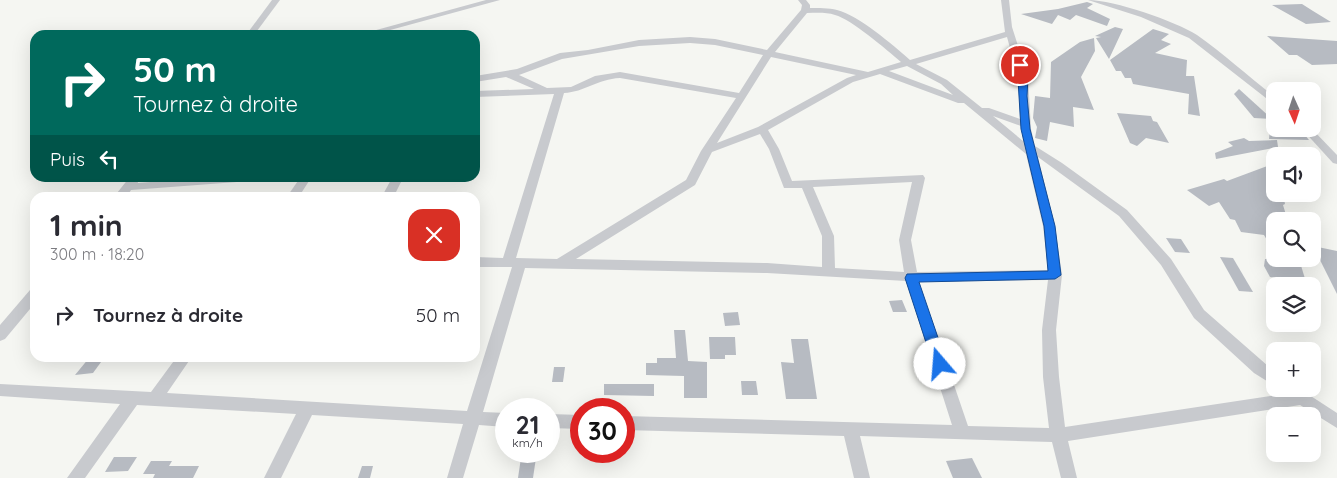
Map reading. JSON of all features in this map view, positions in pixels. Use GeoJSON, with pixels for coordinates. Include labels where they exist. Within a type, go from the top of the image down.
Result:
{"type":"FeatureCollection","features":[{"type":"Feature","properties":{"kind":"street"},"geometry":{"type":"LineString","coordinates":[[254,30],[276,0]]}},
{"type":"Feature","properties":{"kind":"street"},"geometry":{"type":"LineString","coordinates":[[381,30],[496,0]]}},
{"type":"Feature","properties":{"kind":"street"},"geometry":{"type":"LineString","coordinates":[[1005,0],[1010,33],[1024,77],[1025,124],[1049,226],[1055,275],[1049,330],[1051,377],[1058,435],[1069,478]]}},
{"type":"Feature","properties":{"kind":"street"},"geometry":{"type":"LineString","coordinates":[[1092,0],[1144,15],[1192,36],[1266,95]]}},
{"type":"Feature","properties":{"kind":"street"},"geometry":{"type":"LineString","coordinates":[[558,264],[691,182],[706,151],[767,54],[804,5],[842,15],[886,44],[908,63],[944,82],[977,107],[1016,142],[1058,165],[1123,213],[1166,262],[1200,314],[1266,374]]}},
{"type":"Feature","properties":{"kind":"street"},"geometry":{"type":"LineString","coordinates":[[706,151],[762,129],[843,84],[869,74],[882,72],[1010,33]]}},
{"type":"Feature","properties":{"kind":"street"},"geometry":{"type":"LineString","coordinates":[[480,79],[508,75],[560,56],[661,40],[715,42],[869,74]]}},
{"type":"Feature","properties":{"kind":"street"},"geometry":{"type":"LineString","coordinates":[[882,72],[1025,124]]}},
{"type":"Feature","properties":{"kind":"street"},"geometry":{"type":"LineString","coordinates":[[480,94],[560,91],[584,86],[599,76],[620,74],[742,96]]}},
{"type":"Feature","properties":{"kind":"street"},"geometry":{"type":"LineString","coordinates":[[508,75],[525,80],[545,92]]}},
{"type":"Feature","properties":{"kind":"street"},"geometry":{"type":"LineString","coordinates":[[455,478],[473,419],[560,91]]}},
{"type":"Feature","properties":{"kind":"street"},"geometry":{"type":"LineString","coordinates":[[762,129],[774,149],[788,185],[919,178],[905,240],[911,278],[963,432]]}},
{"type":"Feature","properties":{"kind":"street"},"geometry":{"type":"LineString","coordinates":[[1315,138],[1337,161]]}},
{"type":"Feature","properties":{"kind":"street"},"geometry":{"type":"LineString","coordinates":[[124,192],[133,182]]}},
{"type":"Feature","properties":{"kind":"street"},"geometry":{"type":"LineString","coordinates":[[806,184],[828,236],[830,272]]}},
{"type":"Feature","properties":{"kind":"street"},"geometry":{"type":"LineString","coordinates":[[480,262],[767,268],[911,278],[1055,275]]}},
{"type":"Feature","properties":{"kind":"street"},"geometry":{"type":"LineString","coordinates":[[0,335],[30,300]]}},
{"type":"Feature","properties":{"kind":"street"},"geometry":{"type":"LineString","coordinates":[[155,400],[181,362]]}},
{"type":"Feature","properties":{"kind":"street"},"geometry":{"type":"LineString","coordinates":[[0,390],[495,420]]}},
{"type":"Feature","properties":{"kind":"street"},"geometry":{"type":"LineString","coordinates":[[75,478],[132,398]]}},
{"type":"Feature","properties":{"kind":"street"},"geometry":{"type":"LineString","coordinates":[[635,423],[1058,435],[1303,398],[1337,421]]}},
{"type":"Feature","properties":{"kind":"street"},"geometry":{"type":"LineString","coordinates":[[272,478],[307,409]]}},
{"type":"Feature","properties":{"kind":"street"},"geometry":{"type":"LineString","coordinates":[[850,429],[862,478]]}},
{"type":"Feature","properties":{"kind":"building"},"geometry":{"type":"Polygon","coordinates":[[[1087,2],[1093,4],[1087,8],[1110,19],[1107,26],[1076,15],[1070,20],[1058,15],[1052,24],[1021,14],[1058,9],[1087,2]]]}},
{"type":"Feature","properties":{"kind":"building"},"geometry":{"type":"Polygon","coordinates":[[[1302,4],[1331,22],[1306,24],[1272,5],[1302,4]]]}},
{"type":"Feature","properties":{"kind":"building"},"geometry":{"type":"Polygon","coordinates":[[[1115,27],[1123,29],[1109,59],[1096,38],[1101,37],[1095,36],[1115,27]]]}},
{"type":"Feature","properties":{"kind":"building"},"geometry":{"type":"Polygon","coordinates":[[[1153,29],[1169,34],[1161,40],[1171,44],[1155,53],[1187,60],[1186,76],[1194,76],[1200,116],[1188,114],[1189,94],[1133,84],[1131,78],[1125,78],[1121,71],[1116,71],[1110,60],[1153,29]]]}},
{"type":"Feature","properties":{"kind":"building"},"geometry":{"type":"Polygon","coordinates":[[[1267,36],[1337,41],[1337,64],[1312,65],[1297,55],[1289,55],[1267,36]]]}},
{"type":"Feature","properties":{"kind":"building"},"geometry":{"type":"Polygon","coordinates":[[[1094,38],[1095,51],[1081,77],[1094,110],[1073,107],[1074,127],[1050,122],[1047,141],[1035,138],[1037,127],[1033,118],[1035,96],[1050,98],[1051,62],[1080,42],[1094,38]]]}},
{"type":"Feature","properties":{"kind":"building"},"geometry":{"type":"Polygon","coordinates":[[[1239,89],[1266,114],[1266,119],[1254,118],[1234,94],[1239,89]]]}},
{"type":"Feature","properties":{"kind":"building"},"geometry":{"type":"Polygon","coordinates":[[[1117,113],[1151,116],[1153,121],[1157,122],[1169,143],[1146,138],[1137,146],[1130,143],[1117,113]]]}},
{"type":"Feature","properties":{"kind":"building"},"geometry":{"type":"Polygon","coordinates":[[[1244,138],[1249,141],[1277,140],[1278,147],[1266,147],[1266,149],[1216,159],[1215,153],[1233,146],[1228,142],[1244,138]]]}},
{"type":"Feature","properties":{"kind":"building"},"geometry":{"type":"Polygon","coordinates":[[[1307,138],[1309,140],[1269,139],[1307,138]]]}},
{"type":"Feature","properties":{"kind":"building"},"geometry":{"type":"Polygon","coordinates":[[[1266,166],[1266,202],[1285,202],[1283,205],[1285,212],[1266,212],[1266,238],[1264,235],[1241,232],[1235,220],[1230,219],[1219,202],[1209,206],[1187,190],[1224,179],[1227,181],[1266,166]]]}},
{"type":"Feature","properties":{"kind":"building"},"geometry":{"type":"Polygon","coordinates":[[[1166,238],[1181,239],[1190,253],[1175,252],[1166,238]]]}},
{"type":"Feature","properties":{"kind":"building"},"geometry":{"type":"Polygon","coordinates":[[[1321,248],[1337,251],[1337,294],[1321,262],[1321,248]]]}},
{"type":"Feature","properties":{"kind":"building"},"geometry":{"type":"Polygon","coordinates":[[[1220,257],[1233,258],[1253,292],[1239,291],[1220,257]]]}},
{"type":"Feature","properties":{"kind":"building"},"geometry":{"type":"Polygon","coordinates":[[[1266,259],[1266,267],[1301,267],[1304,277],[1270,277],[1264,266],[1266,259]]]}},
{"type":"Feature","properties":{"kind":"building"},"geometry":{"type":"Polygon","coordinates":[[[902,300],[907,312],[893,312],[889,301],[902,300]]]}},
{"type":"Feature","properties":{"kind":"building"},"geometry":{"type":"Polygon","coordinates":[[[738,312],[740,325],[725,326],[723,313],[738,312]]]}},
{"type":"Feature","properties":{"kind":"building"},"geometry":{"type":"Polygon","coordinates":[[[674,330],[685,330],[688,361],[707,362],[707,398],[684,398],[684,376],[646,375],[646,363],[657,363],[657,358],[676,358],[674,330]]]}},
{"type":"Feature","properties":{"kind":"building"},"geometry":{"type":"Polygon","coordinates":[[[709,337],[735,337],[736,355],[725,355],[725,359],[710,359],[709,337]]]}},
{"type":"Feature","properties":{"kind":"building"},"geometry":{"type":"Polygon","coordinates":[[[791,339],[808,339],[817,399],[786,399],[781,362],[794,363],[791,339]]]}},
{"type":"Feature","properties":{"kind":"building"},"geometry":{"type":"Polygon","coordinates":[[[86,362],[101,362],[93,373],[75,375],[86,362]]]}},
{"type":"Feature","properties":{"kind":"building"},"geometry":{"type":"Polygon","coordinates":[[[554,367],[565,367],[563,382],[552,382],[554,367]]]}},
{"type":"Feature","properties":{"kind":"building"},"geometry":{"type":"Polygon","coordinates":[[[741,381],[756,381],[758,395],[742,395],[741,381]]]}},
{"type":"Feature","properties":{"kind":"building"},"geometry":{"type":"Polygon","coordinates":[[[604,384],[654,384],[654,396],[604,395],[604,384]]]}},
{"type":"Feature","properties":{"kind":"building"},"geometry":{"type":"Polygon","coordinates":[[[114,457],[137,457],[128,471],[105,472],[114,457]]]}},
{"type":"Feature","properties":{"kind":"building"},"geometry":{"type":"Polygon","coordinates":[[[972,458],[982,478],[953,478],[946,461],[972,458]]]}},
{"type":"Feature","properties":{"kind":"building"},"geometry":{"type":"Polygon","coordinates":[[[151,461],[172,461],[169,466],[199,466],[193,478],[153,478],[155,474],[143,474],[151,461]]]}},
{"type":"Feature","properties":{"kind":"building"},"geometry":{"type":"Polygon","coordinates":[[[520,463],[535,463],[533,478],[518,478],[520,463]]]}},
{"type":"Feature","properties":{"kind":"building"},"geometry":{"type":"Polygon","coordinates":[[[362,466],[373,466],[370,478],[358,478],[362,466]]]}},
{"type":"Feature","properties":{"kind":"route"},"geometry":{"type":"LineString","coordinates":[[940,364],[911,278],[1055,275],[1049,226],[1026,129],[1022,96],[1024,77],[1020,65]]}}]}
